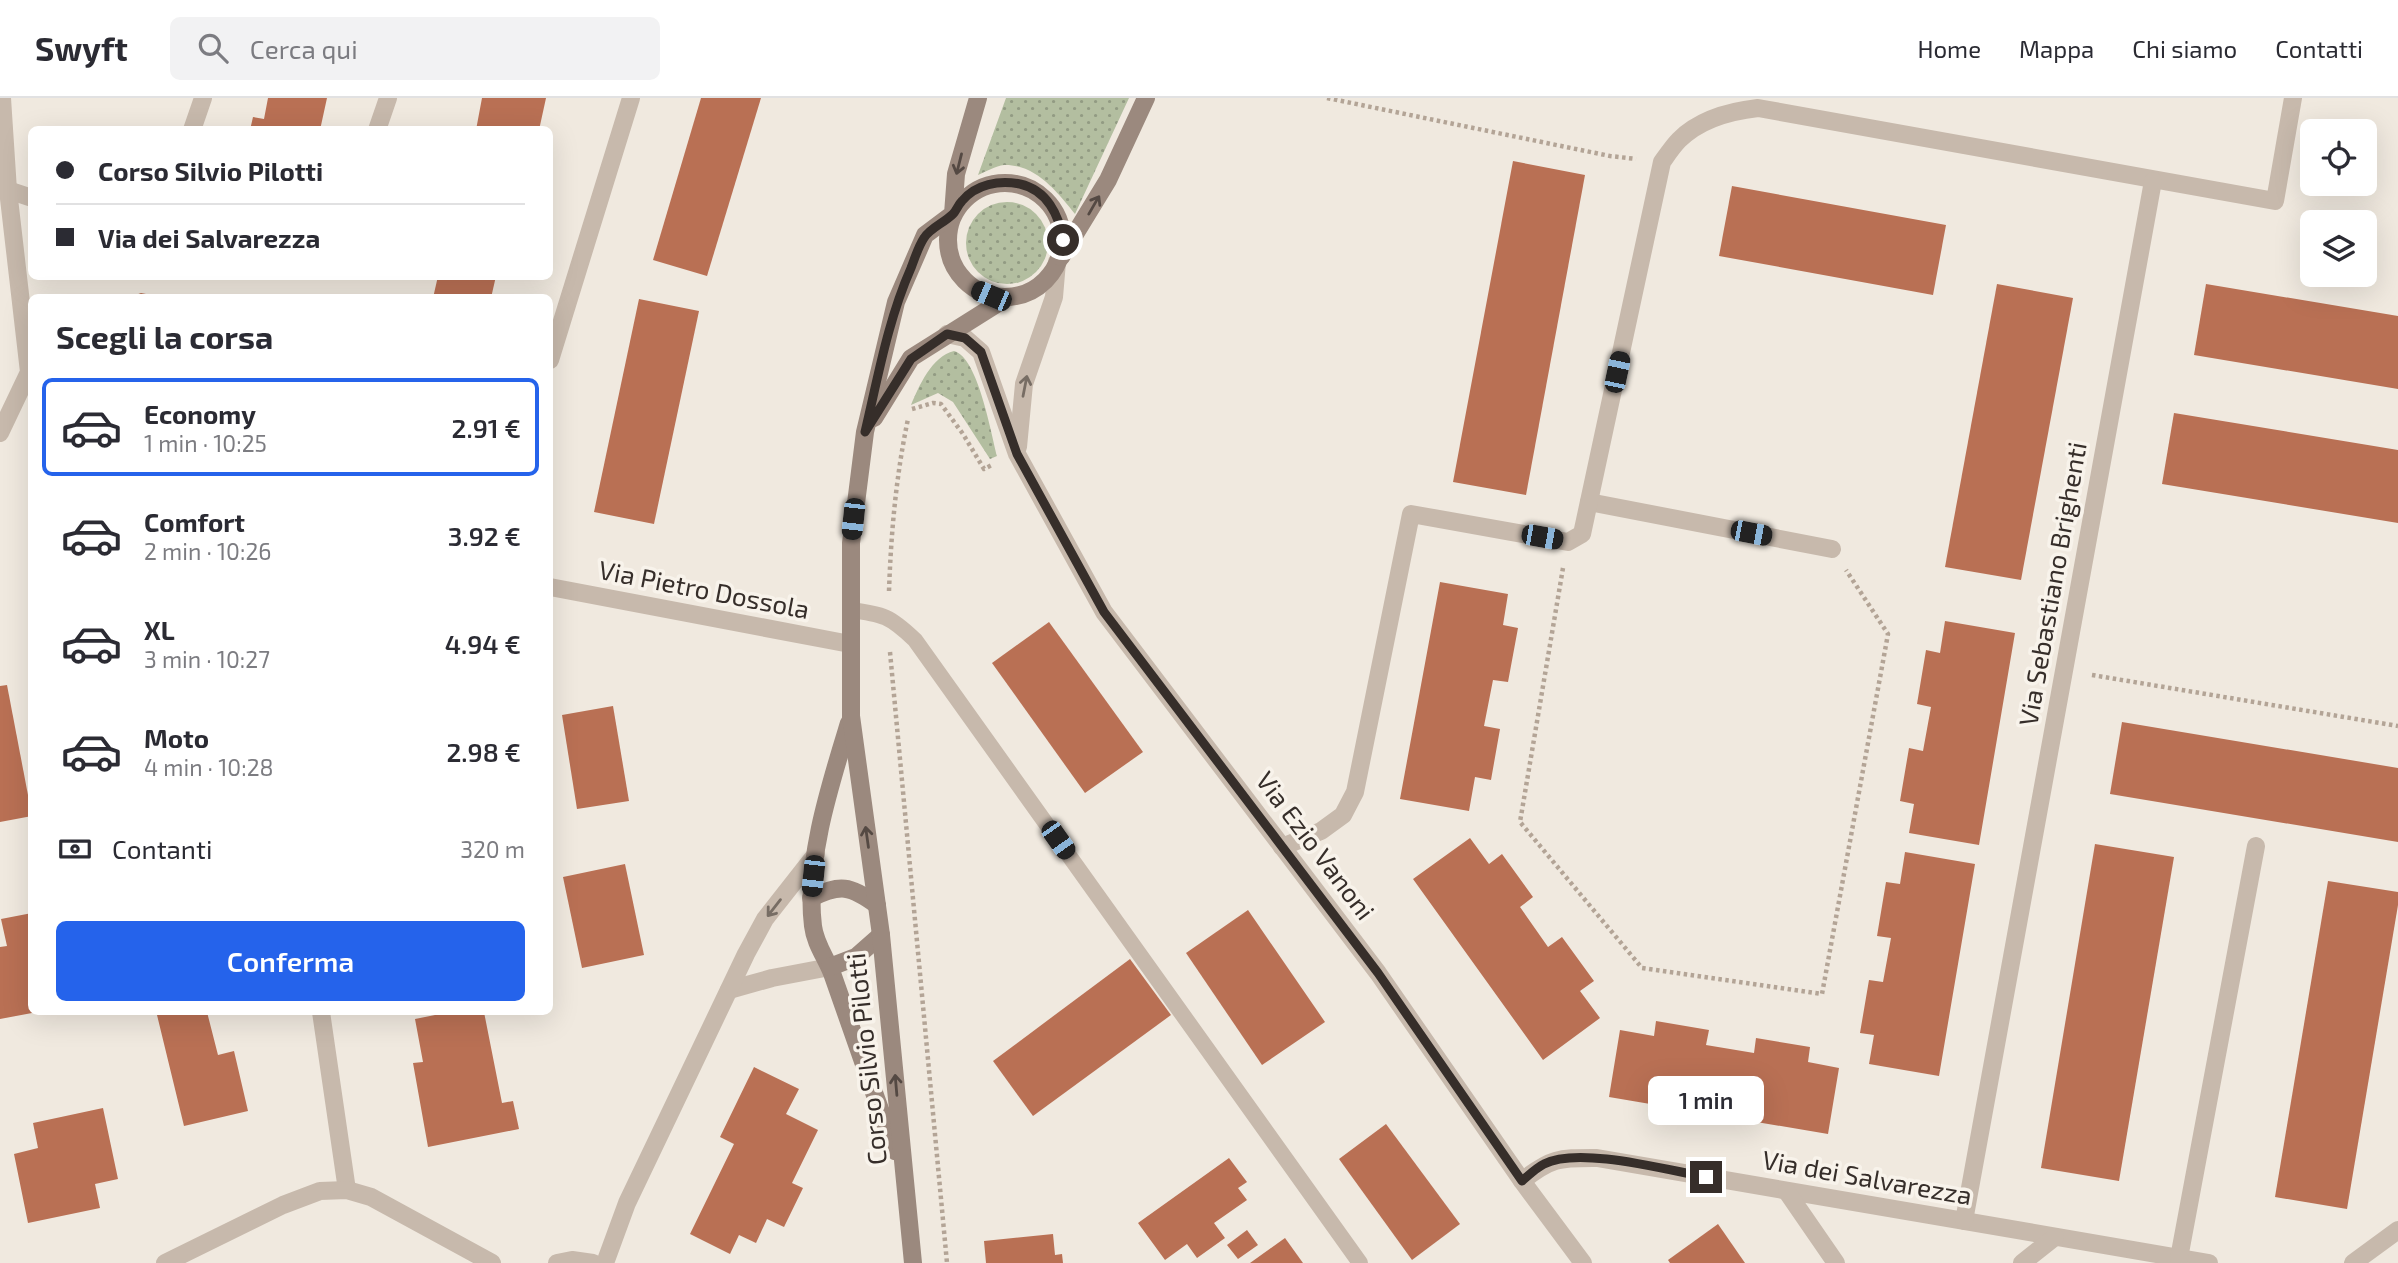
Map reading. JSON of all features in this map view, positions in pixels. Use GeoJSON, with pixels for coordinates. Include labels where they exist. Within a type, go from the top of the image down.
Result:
{"type":"FeatureCollection","features":[{"type":"Feature","properties":{"kind":"street"},"geometry":{"type":"LineString","coordinates":[[2,98],[8,190],[28,363]]}},
{"type":"Feature","properties":{"kind":"street"},"geometry":{"type":"LineString","coordinates":[[193,126],[203,98]]}},
{"type":"Feature","properties":{"kind":"street"},"geometry":{"type":"LineString","coordinates":[[378,126],[388,98]]}},
{"type":"Feature","properties":{"kind":"street"},"geometry":{"type":"LineString","coordinates":[[553,350],[631,98]]}},
{"type":"Feature","properties":{"kind":"street"},"geometry":{"type":"LineString","coordinates":[[978,98],[956,174],[947,248],[952,264],[962,279],[991,296],[1008,297]]}},
{"type":"Feature","properties":{"kind":"street"},"geometry":{"type":"LineString","coordinates":[[1017,454],[1024,384],[1054,297],[1057,262],[1084,223],[1108,180],[1146,98]]}},
{"type":"Feature","properties":{"kind":"street"},"geometry":{"type":"LineString","coordinates":[[1282,847],[1321,831],[1343,815],[1354,792],[1411,514],[1568,542],[1582,534],[1662,162],[1680,138],[1731,111],[1758,108],[2274,201],[2293,98]]}},
{"type":"Feature","properties":{"kind":"street","name":"Via Sebastiano Brighenti"},"geometry":{"type":"LineString","coordinates":[[1964,1221],[2153,181]]}},
{"type":"Feature","properties":{"kind":"street","name":"Corso Silvio Pilotti"},"geometry":{"type":"LineString","coordinates":[[865,432],[911,359],[1008,297],[1041,285],[1052,273],[1063,240],[1053,207],[1041,195],[1026,186],[1009,182],[992,183],[976,189],[963,200],[953,214],[925,235],[896,302],[865,432],[851,543],[851,716],[881,935],[913,1263]]}},
{"type":"Feature","properties":{"kind":"street"},"geometry":{"type":"LineString","coordinates":[[8,190],[28,197]]}},
{"type":"Feature","properties":{"kind":"street","name":"Via Ezio Vanoni"},"geometry":{"type":"LineString","coordinates":[[947,334],[965,338],[981,352],[1017,454],[1104,612],[1378,973],[1522,1181],[1583,1263]]}},
{"type":"Feature","properties":{"kind":"street"},"geometry":{"type":"LineString","coordinates":[[0,433],[28,374]]}},
{"type":"Feature","properties":{"kind":"street"},"geometry":{"type":"LineString","coordinates":[[1589,502],[1832,549]]}},
{"type":"Feature","properties":{"kind":"street","name":"Via Pietro Dossola"},"geometry":{"type":"LineString","coordinates":[[553,588],[849,644]]}},
{"type":"Feature","properties":{"kind":"street","name":"Corso Silvio Pilotti"},"geometry":{"type":"LineString","coordinates":[[851,716],[816,854],[811,898],[813,929],[830,967],[905,1178]]}},
{"type":"Feature","properties":{"kind":"street"},"geometry":{"type":"LineString","coordinates":[[2179,1258],[2256,846]]}},
{"type":"Feature","properties":{"kind":"street"},"geometry":{"type":"LineString","coordinates":[[605,1263],[627,1203],[765,919],[816,854]]}},
{"type":"Feature","properties":{"kind":"street"},"geometry":{"type":"LineString","coordinates":[[811,898],[831,888],[845,887],[863,894],[877,905]]}},
{"type":"Feature","properties":{"kind":"street","name":"Corso Silvio Pilotti"},"geometry":{"type":"LineString","coordinates":[[830,967],[856,957],[881,935]]}},
{"type":"Feature","properties":{"kind":"street"},"geometry":{"type":"LineString","coordinates":[[729,990],[772,978],[830,967]]}},
{"type":"Feature","properties":{"kind":"street"},"geometry":{"type":"LineString","coordinates":[[321,1015],[347,1191]]}},
{"type":"Feature","properties":{"kind":"street","name":"Via dei Salvarezza"},"geometry":{"type":"LineString","coordinates":[[1522,1181],[1544,1163],[1567,1158],[1597,1158],[2209,1263]]}},
{"type":"Feature","properties":{"kind":"street"},"geometry":{"type":"LineString","coordinates":[[165,1263],[283,1205],[320,1191],[347,1191],[371,1197],[492,1263]]}},
{"type":"Feature","properties":{"kind":"street"},"geometry":{"type":"LineString","coordinates":[[1787,1192],[1836,1263]]}},
{"type":"Feature","properties":{"kind":"street"},"geometry":{"type":"LineString","coordinates":[[2353,1263],[2398,1230]]}},
{"type":"Feature","properties":{"kind":"street"},"geometry":{"type":"LineString","coordinates":[[2022,1263],[2055,1237]]}},
{"type":"Feature","properties":{"kind":"street"},"geometry":{"type":"LineString","coordinates":[[557,1263],[572,1260],[593,1263]]}},
{"type":"Feature","properties":{"kind":"lane"},"geometry":{"type":"LineString","coordinates":[[850,610],[881,614],[898,624],[915,640],[1360,1263]]}},
{"type":"Feature","properties":{"kind":"path"},"geometry":{"type":"LineString","coordinates":[[1327,98],[1610,156],[1662,162]]}},
{"type":"Feature","properties":{"kind":"path"},"geometry":{"type":"LineString","coordinates":[[947,1263],[888,618],[890,545],[899,461],[910,410],[933,403],[941,404],[984,469],[1017,454]]}},
{"type":"Feature","properties":{"kind":"path"},"geometry":{"type":"LineString","coordinates":[[1568,542],[1520,822],[1642,968],[1822,994],[1888,634],[1832,549]]}},
{"type":"Feature","properties":{"kind":"path"},"geometry":{"type":"LineString","coordinates":[[2064,671],[2398,726]]}},
{"type":"Feature","properties":{"kind":"green space"},"geometry":{"type":"Polygon","coordinates":[[[1006,98],[1129,98],[1075,214],[1045,181],[1026,169],[1004,165],[978,175],[1006,98]]]}},
{"type":"Feature","properties":{"kind":"green space"},"geometry":{"type":"Polygon","coordinates":[[[1007,202],[1023,206],[1036,214],[1044,227],[1048,243],[1044,259],[1036,272],[1023,280],[1007,284],[991,280],[978,272],[970,259],[966,243],[970,227],[978,214],[991,206],[1007,202]]]}},
{"type":"Feature","properties":{"kind":"green space"},"geometry":{"type":"Polygon","coordinates":[[[954,351],[962,356],[977,381],[997,456],[990,459],[953,402],[938,393],[911,405],[933,365],[954,351]]]}},
{"type":"Feature","properties":{"kind":"building"},"geometry":{"type":"Polygon","coordinates":[[[268,98],[327,98],[321,126],[251,126],[253,117],[264,119],[268,98]]]}},
{"type":"Feature","properties":{"kind":"building"},"geometry":{"type":"Polygon","coordinates":[[[482,98],[546,98],[540,126],[477,126],[482,98]]]}},
{"type":"Feature","properties":{"kind":"building"},"geometry":{"type":"Polygon","coordinates":[[[701,98],[761,98],[707,276],[653,260],[701,98]]]}},
{"type":"Feature","properties":{"kind":"building"},"geometry":{"type":"Polygon","coordinates":[[[1513,161],[1585,175],[1526,495],[1453,482],[1513,161]]]}},
{"type":"Feature","properties":{"kind":"building"},"geometry":{"type":"Polygon","coordinates":[[[1732,186],[1946,225],[1933,295],[1719,256],[1732,186]]]}},
{"type":"Feature","properties":{"kind":"building"},"geometry":{"type":"Polygon","coordinates":[[[437,280],[495,280],[492,294],[434,294],[437,280]]]}},
{"type":"Feature","properties":{"kind":"building"},"geometry":{"type":"Polygon","coordinates":[[[1997,284],[2073,298],[2021,580],[1945,567],[1997,284]]]}},
{"type":"Feature","properties":{"kind":"building"},"geometry":{"type":"Polygon","coordinates":[[[2206,284],[2398,316],[2398,389],[2194,355],[2206,284]]]}},
{"type":"Feature","properties":{"kind":"building"},"geometry":{"type":"Polygon","coordinates":[[[639,299],[699,311],[654,524],[594,512],[639,299]]]}},
{"type":"Feature","properties":{"kind":"building"},"geometry":{"type":"Polygon","coordinates":[[[2174,413],[2398,450],[2398,523],[2162,484],[2174,413]]]}},
{"type":"Feature","properties":{"kind":"building"},"geometry":{"type":"Polygon","coordinates":[[[1440,582],[1508,594],[1503,625],[1518,628],[1508,682],[1493,680],[1484,726],[1500,729],[1491,780],[1475,777],[1469,811],[1400,799],[1440,582]]]}},
{"type":"Feature","properties":{"kind":"building"},"geometry":{"type":"Polygon","coordinates":[[[1945,621],[2015,633],[1979,845],[1909,833],[1914,804],[1900,801],[1909,748],[1923,751],[1931,707],[1917,704],[1926,650],[1940,653],[1945,621]]]}},
{"type":"Feature","properties":{"kind":"building"},"geometry":{"type":"Polygon","coordinates":[[[1049,622],[1143,752],[1085,793],[992,663],[1049,622]]]}},
{"type":"Feature","properties":{"kind":"building"},"geometry":{"type":"Polygon","coordinates":[[[7,685],[28,795],[28,817],[0,822],[0,686],[7,685]]]}},
{"type":"Feature","properties":{"kind":"building"},"geometry":{"type":"Polygon","coordinates":[[[613,706],[629,801],[577,809],[562,715],[613,706]]]}},
{"type":"Feature","properties":{"kind":"building"},"geometry":{"type":"Polygon","coordinates":[[[2122,722],[2398,768],[2398,842],[2110,794],[2122,722]]]}},
{"type":"Feature","properties":{"kind":"building"},"geometry":{"type":"Polygon","coordinates":[[[1470,838],[1489,864],[1502,854],[1533,897],[1520,907],[1548,947],[1562,937],[1594,981],[1580,991],[1600,1018],[1543,1060],[1413,879],[1470,838]]]}},
{"type":"Feature","properties":{"kind":"building"},"geometry":{"type":"Polygon","coordinates":[[[2095,844],[2174,857],[2119,1181],[2041,1168],[2095,844]]]}},
{"type":"Feature","properties":{"kind":"building"},"geometry":{"type":"Polygon","coordinates":[[[1905,852],[1975,864],[1939,1076],[1869,1064],[1874,1035],[1860,1033],[1869,980],[1883,982],[1891,938],[1877,936],[1886,882],[1900,884],[1905,852]]]}},
{"type":"Feature","properties":{"kind":"building"},"geometry":{"type":"Polygon","coordinates":[[[625,864],[644,955],[582,968],[563,877],[625,864]]]}},
{"type":"Feature","properties":{"kind":"building"},"geometry":{"type":"Polygon","coordinates":[[[2328,881],[2398,892],[2347,1209],[2275,1197],[2328,881]]]}},
{"type":"Feature","properties":{"kind":"building"},"geometry":{"type":"Polygon","coordinates":[[[1248,910],[1325,1022],[1262,1065],[1186,953],[1248,910]]]}},
{"type":"Feature","properties":{"kind":"building"},"geometry":{"type":"Polygon","coordinates":[[[28,914],[28,1014],[0,1019],[0,947],[7,946],[1,919],[28,914]]]}},
{"type":"Feature","properties":{"kind":"building"},"geometry":{"type":"Polygon","coordinates":[[[1130,959],[1171,1015],[1033,1116],[993,1061],[1130,959]]]}},
{"type":"Feature","properties":{"kind":"building"},"geometry":{"type":"Polygon","coordinates":[[[157,1015],[208,1015],[218,1055],[234,1051],[248,1111],[184,1126],[157,1015]]]}},
{"type":"Feature","properties":{"kind":"building"},"geometry":{"type":"Polygon","coordinates":[[[435,1015],[485,1015],[502,1103],[513,1101],[519,1129],[428,1147],[413,1063],[423,1062],[415,1019],[435,1015]]]}},
{"type":"Feature","properties":{"kind":"building"},"geometry":{"type":"Polygon","coordinates":[[[1656,1021],[1709,1030],[1706,1045],[1754,1053],[1756,1038],[1810,1047],[1808,1062],[1839,1068],[1828,1134],[1609,1097],[1620,1030],[1654,1036],[1656,1021]]]}},
{"type":"Feature","properties":{"kind":"building"},"geometry":{"type":"Polygon","coordinates":[[[754,1067],[799,1089],[786,1114],[818,1130],[792,1183],[803,1188],[784,1227],[767,1219],[756,1243],[739,1235],[730,1254],[690,1234],[734,1144],[720,1137],[754,1067]]]}},
{"type":"Feature","properties":{"kind":"building"},"geometry":{"type":"Polygon","coordinates":[[[103,1108],[118,1179],[95,1184],[100,1208],[28,1223],[14,1154],[38,1148],[33,1123],[103,1108]]]}},
{"type":"Feature","properties":{"kind":"building"},"geometry":{"type":"Polygon","coordinates":[[[1386,1124],[1460,1224],[1412,1260],[1339,1159],[1386,1124]]]}},
{"type":"Feature","properties":{"kind":"building"},"geometry":{"type":"Polygon","coordinates":[[[1229,1158],[1247,1182],[1238,1188],[1247,1200],[1214,1223],[1225,1238],[1197,1258],[1187,1244],[1165,1260],[1138,1223],[1229,1158]]]}},
{"type":"Feature","properties":{"kind":"building"},"geometry":{"type":"Polygon","coordinates":[[[1718,1224],[1745,1263],[1670,1263],[1668,1260],[1718,1224]]]}},
{"type":"Feature","properties":{"kind":"building"},"geometry":{"type":"Polygon","coordinates":[[[1247,1230],[1258,1245],[1238,1259],[1227,1245],[1247,1230]]]}},
{"type":"Feature","properties":{"kind":"building"},"geometry":{"type":"Polygon","coordinates":[[[1053,1234],[1055,1255],[1062,1254],[1063,1263],[986,1263],[984,1241],[1053,1234]]]}},
{"type":"Feature","properties":{"kind":"building"},"geometry":{"type":"Polygon","coordinates":[[[1285,1238],[1303,1263],[1250,1263],[1285,1238]]]}},
{"type":"Feature","properties":{"kind":"route"},"geometry":{"type":"LineString","coordinates":[[1063,240],[1053,207],[1041,195],[1026,186],[1009,182],[992,183],[976,189],[963,200],[953,214],[925,235],[896,302],[865,432],[911,359],[947,334],[965,338],[981,352],[1017,454],[1104,612],[1378,973],[1522,1181],[1544,1163],[1567,1158],[1597,1158],[1706,1177]]}}]}
